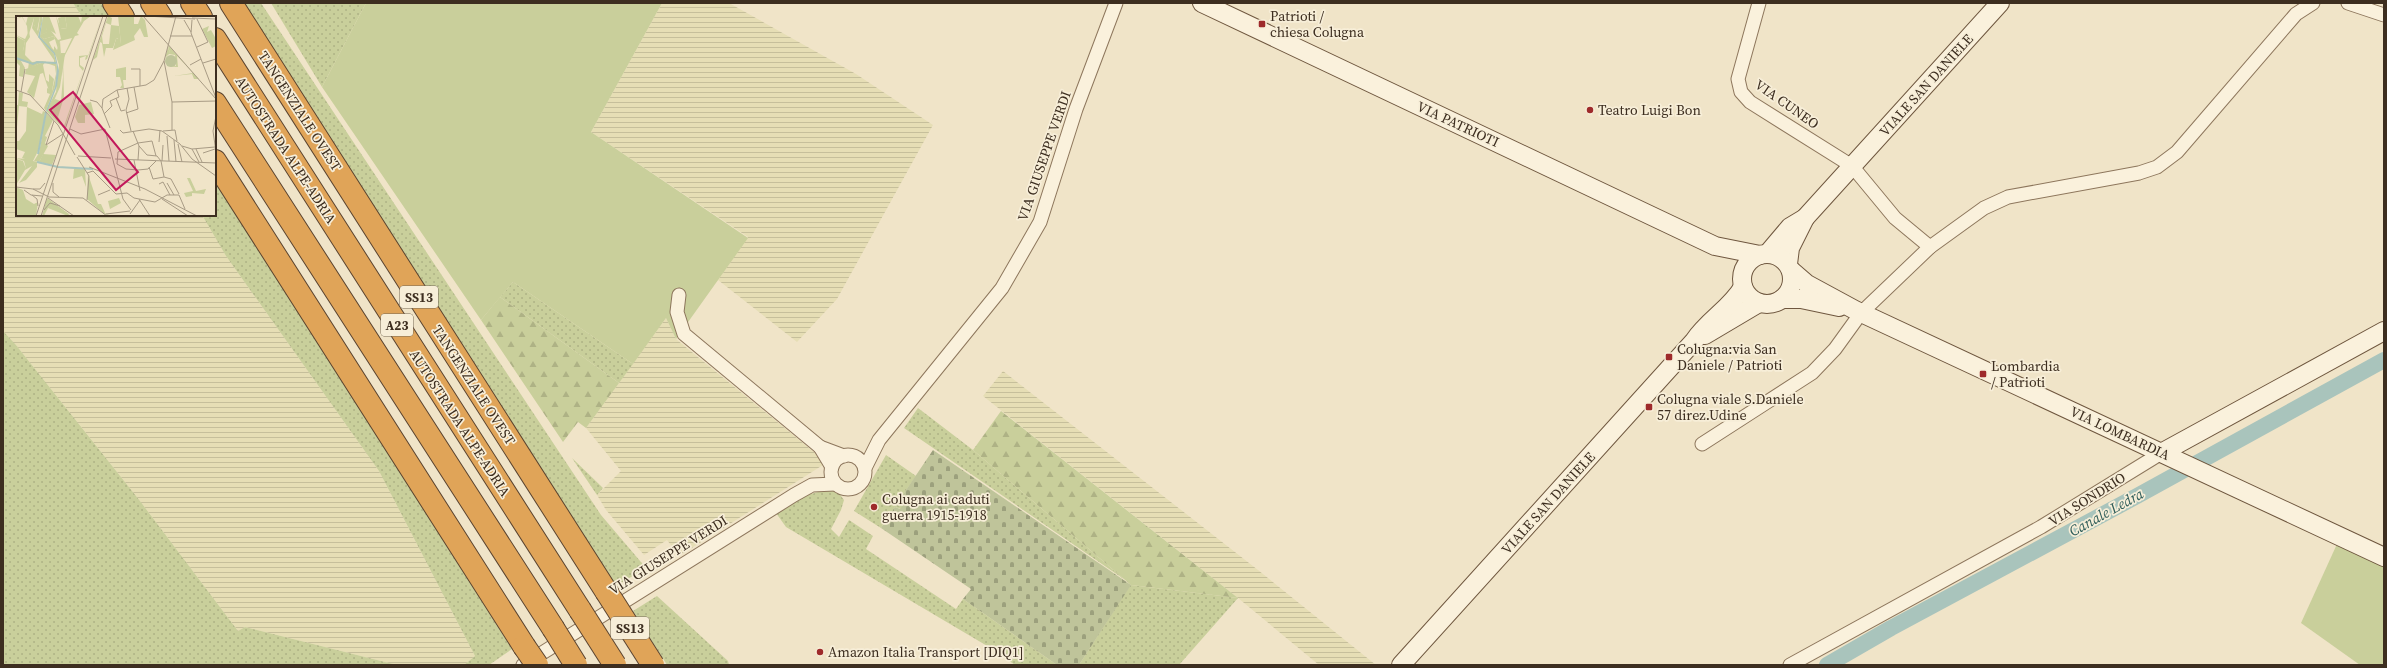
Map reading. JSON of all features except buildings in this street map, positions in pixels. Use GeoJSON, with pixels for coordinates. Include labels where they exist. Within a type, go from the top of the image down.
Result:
{"type":"FeatureCollection","features":[{"type":"Feature","properties":{"kind":"highway"},"geometry":{"type":"LineString","coordinates":[[114,3],[122,16]]}},
{"type":"Feature","properties":{"kind":"highway"},"geometry":{"type":"LineString","coordinates":[[152,3],[160,16]]}},
{"type":"Feature","properties":{"kind":"highway"},"geometry":{"type":"LineString","coordinates":[[192,3],[200,16]]}},
{"type":"Feature","properties":{"kind":"highway","name":"TANGENZIALE OVEST"},"geometry":{"type":"LineString","coordinates":[[231,3],[653,665]]}},
{"type":"Feature","properties":{"kind":"highway","name":"AUTOSTRADA ALPE-ADRIA"},"geometry":{"type":"LineString","coordinates":[[216,41],[615,665]]}},
{"type":"Feature","properties":{"kind":"highway","name":"A23"},"geometry":{"type":"LineString","coordinates":[[216,105],[576,665]]}},
{"type":"Feature","properties":{"kind":"highway"},"geometry":{"type":"LineString","coordinates":[[216,164],[524,656],[537,665]]}},
{"type":"Feature","properties":{"kind":"street","name":"VIA GIUSEPPE VERDI"},"geometry":{"type":"LineString","coordinates":[[865,468],[879,440],[1002,288],[1033,235],[1040,222],[1076,109],[1116,3]]}},
{"type":"Feature","properties":{"kind":"street","name":"VIA PATRIOTI"},"geometry":{"type":"LineString","coordinates":[[1202,3],[1715,246],[1734,260],[1743,279]]}},
{"type":"Feature","properties":{"kind":"street","name":"VIA CUNEO"},"geometry":{"type":"LineString","coordinates":[[1759,3],[1738,79],[1741,92],[1750,102],[1852,166]]}},
{"type":"Feature","properties":{"kind":"street","name":"VIALE SAN DANIELE"},"geometry":{"type":"LineString","coordinates":[[1790,268],[1790,248],[1805,218],[2000,3]]}},
{"type":"Feature","properties":{"kind":"street"},"geometry":{"type":"LineString","coordinates":[[1702,444],[1812,373],[1835,349],[1858,311],[1930,247],[1984,208],[2008,197],[2139,173],[2157,167],[2177,152],[2296,14],[2313,3]]}},
{"type":"Feature","properties":{"kind":"street"},"geometry":{"type":"LineString","coordinates":[[2348,3],[2384,15]]}},
{"type":"Feature","properties":{"kind":"street"},"geometry":{"type":"LineString","coordinates":[[1852,166],[1895,218],[1930,247]]}},
{"type":"Feature","properties":{"kind":"street","name":"VIALE SAN DANIELE"},"geometry":{"type":"LineString","coordinates":[[1764,254],[1790,227],[1805,218]]}},
{"type":"Feature","properties":{"kind":"street","name":"VIA PATRIOTI"},"geometry":{"type":"LineString","coordinates":[[1715,246],[1764,254]]}},
{"type":"Feature","properties":{"kind":"street"},"geometry":{"type":"LineString","coordinates":[[1764,254],[1776,254],[1790,268],[1791,287],[1782,299],[1767,304],[1760,303],[1747,294],[1743,279],[1753,258],[1764,254]]}},
{"type":"Feature","properties":{"kind":"street","name":"VIA LOMBARDIA"},"geometry":{"type":"LineString","coordinates":[[1790,268],[1807,284],[1858,311],[2384,557]]}},
{"type":"Feature","properties":{"kind":"street","name":"VIALE SAN DANIELE"},"geometry":{"type":"LineString","coordinates":[[1401,665],[1694,341],[1704,326],[1734,300],[1743,279]]}},
{"type":"Feature","properties":{"kind":"street"},"geometry":{"type":"LineString","coordinates":[[679,295],[677,312],[684,334],[820,447],[832,467]]}},
{"type":"Feature","properties":{"kind":"street","name":"VIA LOMBARDIA"},"geometry":{"type":"LineString","coordinates":[[1782,299],[1801,300],[1858,311]]}},
{"type":"Feature","properties":{"kind":"street","name":"VIALE SAN DANIELE"},"geometry":{"type":"LineString","coordinates":[[1694,341],[1760,303]]}},
{"type":"Feature","properties":{"kind":"street","name":"VIA SONDRIO"},"geometry":{"type":"LineString","coordinates":[[1790,665],[2041,527],[2384,331]]}},
{"type":"Feature","properties":{"kind":"street","name":"VIA GIUSEPPE VERDI"},"geometry":{"type":"LineString","coordinates":[[849,456],[879,440]]}},
{"type":"Feature","properties":{"kind":"street"},"geometry":{"type":"LineString","coordinates":[[820,447],[849,456],[865,468],[864,478],[855,488],[845,489],[835,484],[831,473],[834,462],[849,456]]}},
{"type":"Feature","properties":{"kind":"street","name":"VIA GIUSEPPE VERDI"},"geometry":{"type":"LineString","coordinates":[[524,656],[812,485],[835,484]]}},
{"type":"Feature","properties":{"kind":"shaded area"},"geometry":{"type":"Polygon","coordinates":[[[3,3],[73,3],[81,16],[16,16],[16,216],[203,216],[226,256],[379,471],[475,656],[464,665],[397,665],[245,627],[238,631],[140,501],[16,345],[3,331],[3,3]]]}},
{"type":"Feature","properties":{"kind":"shaded area"},"geometry":{"type":"Polygon","coordinates":[[[662,3],[729,3],[856,74],[933,125],[837,299],[797,342],[718,280],[748,237],[591,132],[662,3]]]}},
{"type":"Feature","properties":{"kind":"shaded area"},"geometry":{"type":"Polygon","coordinates":[[[666,318],[676,339],[815,453],[823,465],[679,556],[667,540],[644,555],[606,510],[597,495],[621,471],[586,428],[666,318]]]}},
{"type":"Feature","properties":{"kind":"shaded area"},"geometry":{"type":"Polygon","coordinates":[[[1003,371],[1258,570],[1376,665],[1319,665],[1238,598],[983,396],[1003,371]]]}},
{"type":"Feature","properties":{"kind":"green space"},"geometry":{"type":"Polygon","coordinates":[[[73,3],[102,3],[110,16],[81,16],[73,3]]]}},
{"type":"Feature","properties":{"kind":"green space"},"geometry":{"type":"Polygon","coordinates":[[[241,3],[261,3],[601,515],[646,568],[616,586],[241,3]]]}},
{"type":"Feature","properties":{"kind":"green space"},"geometry":{"type":"Polygon","coordinates":[[[271,3],[366,3],[322,87],[271,3]]]}},
{"type":"Feature","properties":{"kind":"green space"},"geometry":{"type":"Polygon","coordinates":[[[366,3],[662,3],[591,132],[748,238],[676,339],[666,318],[633,364],[513,282],[481,320],[322,87],[366,3]]]}},
{"type":"Feature","properties":{"kind":"green space"},"geometry":{"type":"Polygon","coordinates":[[[216,181],[512,649],[489,665],[464,665],[475,656],[379,471],[226,256],[203,216],[216,216],[216,181]]]}},
{"type":"Feature","properties":{"kind":"green space"},"geometry":{"type":"Polygon","coordinates":[[[513,282],[633,364],[619,383],[500,297],[513,282]]]}},
{"type":"Feature","properties":{"kind":"green space"},"geometry":{"type":"Polygon","coordinates":[[[500,297],[619,383],[586,428],[578,422],[563,442],[481,320],[500,297]]]}},
{"type":"Feature","properties":{"kind":"green space"},"geometry":{"type":"Polygon","coordinates":[[[3,331],[16,345],[140,501],[238,631],[245,627],[397,665],[3,665],[3,331]]]}},
{"type":"Feature","properties":{"kind":"green space"},"geometry":{"type":"Polygon","coordinates":[[[918,408],[973,450],[1125,580],[904,428],[918,408]]]}},
{"type":"Feature","properties":{"kind":"green space"},"geometry":{"type":"Polygon","coordinates":[[[1001,411],[1238,598],[1131,585],[973,450],[1001,411]]]}},
{"type":"Feature","properties":{"kind":"green space"},"geometry":{"type":"Polygon","coordinates":[[[933,450],[1131,585],[1079,665],[1057,665],[963,599],[971,589],[881,528],[895,507],[900,509],[906,501],[902,496],[933,450]]]}},
{"type":"Feature","properties":{"kind":"green space"},"geometry":{"type":"Polygon","coordinates":[[[886,455],[916,476],[902,496],[906,501],[901,509],[895,507],[881,528],[854,511],[886,455]]]}},
{"type":"Feature","properties":{"kind":"green space"},"geometry":{"type":"Polygon","coordinates":[[[572,458],[603,488],[597,495],[572,458]]]}},
{"type":"Feature","properties":{"kind":"green space"},"geometry":{"type":"Polygon","coordinates":[[[830,490],[838,492],[844,500],[841,510],[831,529],[839,537],[849,520],[873,536],[866,549],[956,609],[963,599],[1057,665],[1015,665],[994,650],[786,527],[776,513],[808,495],[830,490]]]}},
{"type":"Feature","properties":{"kind":"green space"},"geometry":{"type":"Polygon","coordinates":[[[2337,544],[2384,566],[2384,665],[2360,665],[2301,623],[2337,544]]]}},
{"type":"Feature","properties":{"kind":"green space"},"geometry":{"type":"Polygon","coordinates":[[[1131,585],[1238,598],[1179,665],[1079,665],[1131,585]]]}},
{"type":"Feature","properties":{"kind":"green space"},"geometry":{"type":"Polygon","coordinates":[[[657,596],[728,661],[729,665],[667,665],[633,611],[657,596]]]}},
{"type":"Feature","properties":{"kind":"waterway","name":"Canale Ledra"},"geometry":{"type":"LineString","coordinates":[[1827,665],[1891,628],[2137,496],[2384,360]]}},
{"type":"Feature","properties":{"kind":"place","name":"Patrioti / chiesa Colugna"},"geometry":{"type":"Point","coordinates":[1262,24]}},
{"type":"Feature","properties":{"kind":"place","name":"Teatro Luigi Bon"},"geometry":{"type":"Point","coordinates":[1590,110]}},
{"type":"Feature","properties":{"kind":"place","name":"Colugna:via San Daniele / Patrioti"},"geometry":{"type":"Point","coordinates":[1669,357]}},
{"type":"Feature","properties":{"kind":"place","name":"Lombardia / Patrioti"},"geometry":{"type":"Point","coordinates":[1983,374]}},
{"type":"Feature","properties":{"kind":"place","name":"Colugna viale S.Daniele 57 direz.Udine"},"geometry":{"type":"Point","coordinates":[1649,407]}},
{"type":"Feature","properties":{"kind":"place","name":"Colugna ai caduti guerra 1915-1918"},"geometry":{"type":"Point","coordinates":[874,507]}},
{"type":"Feature","properties":{"kind":"place","name":"Amazon Italia Transport [DIQ1]"},"geometry":{"type":"Point","coordinates":[820,652]}}]}
